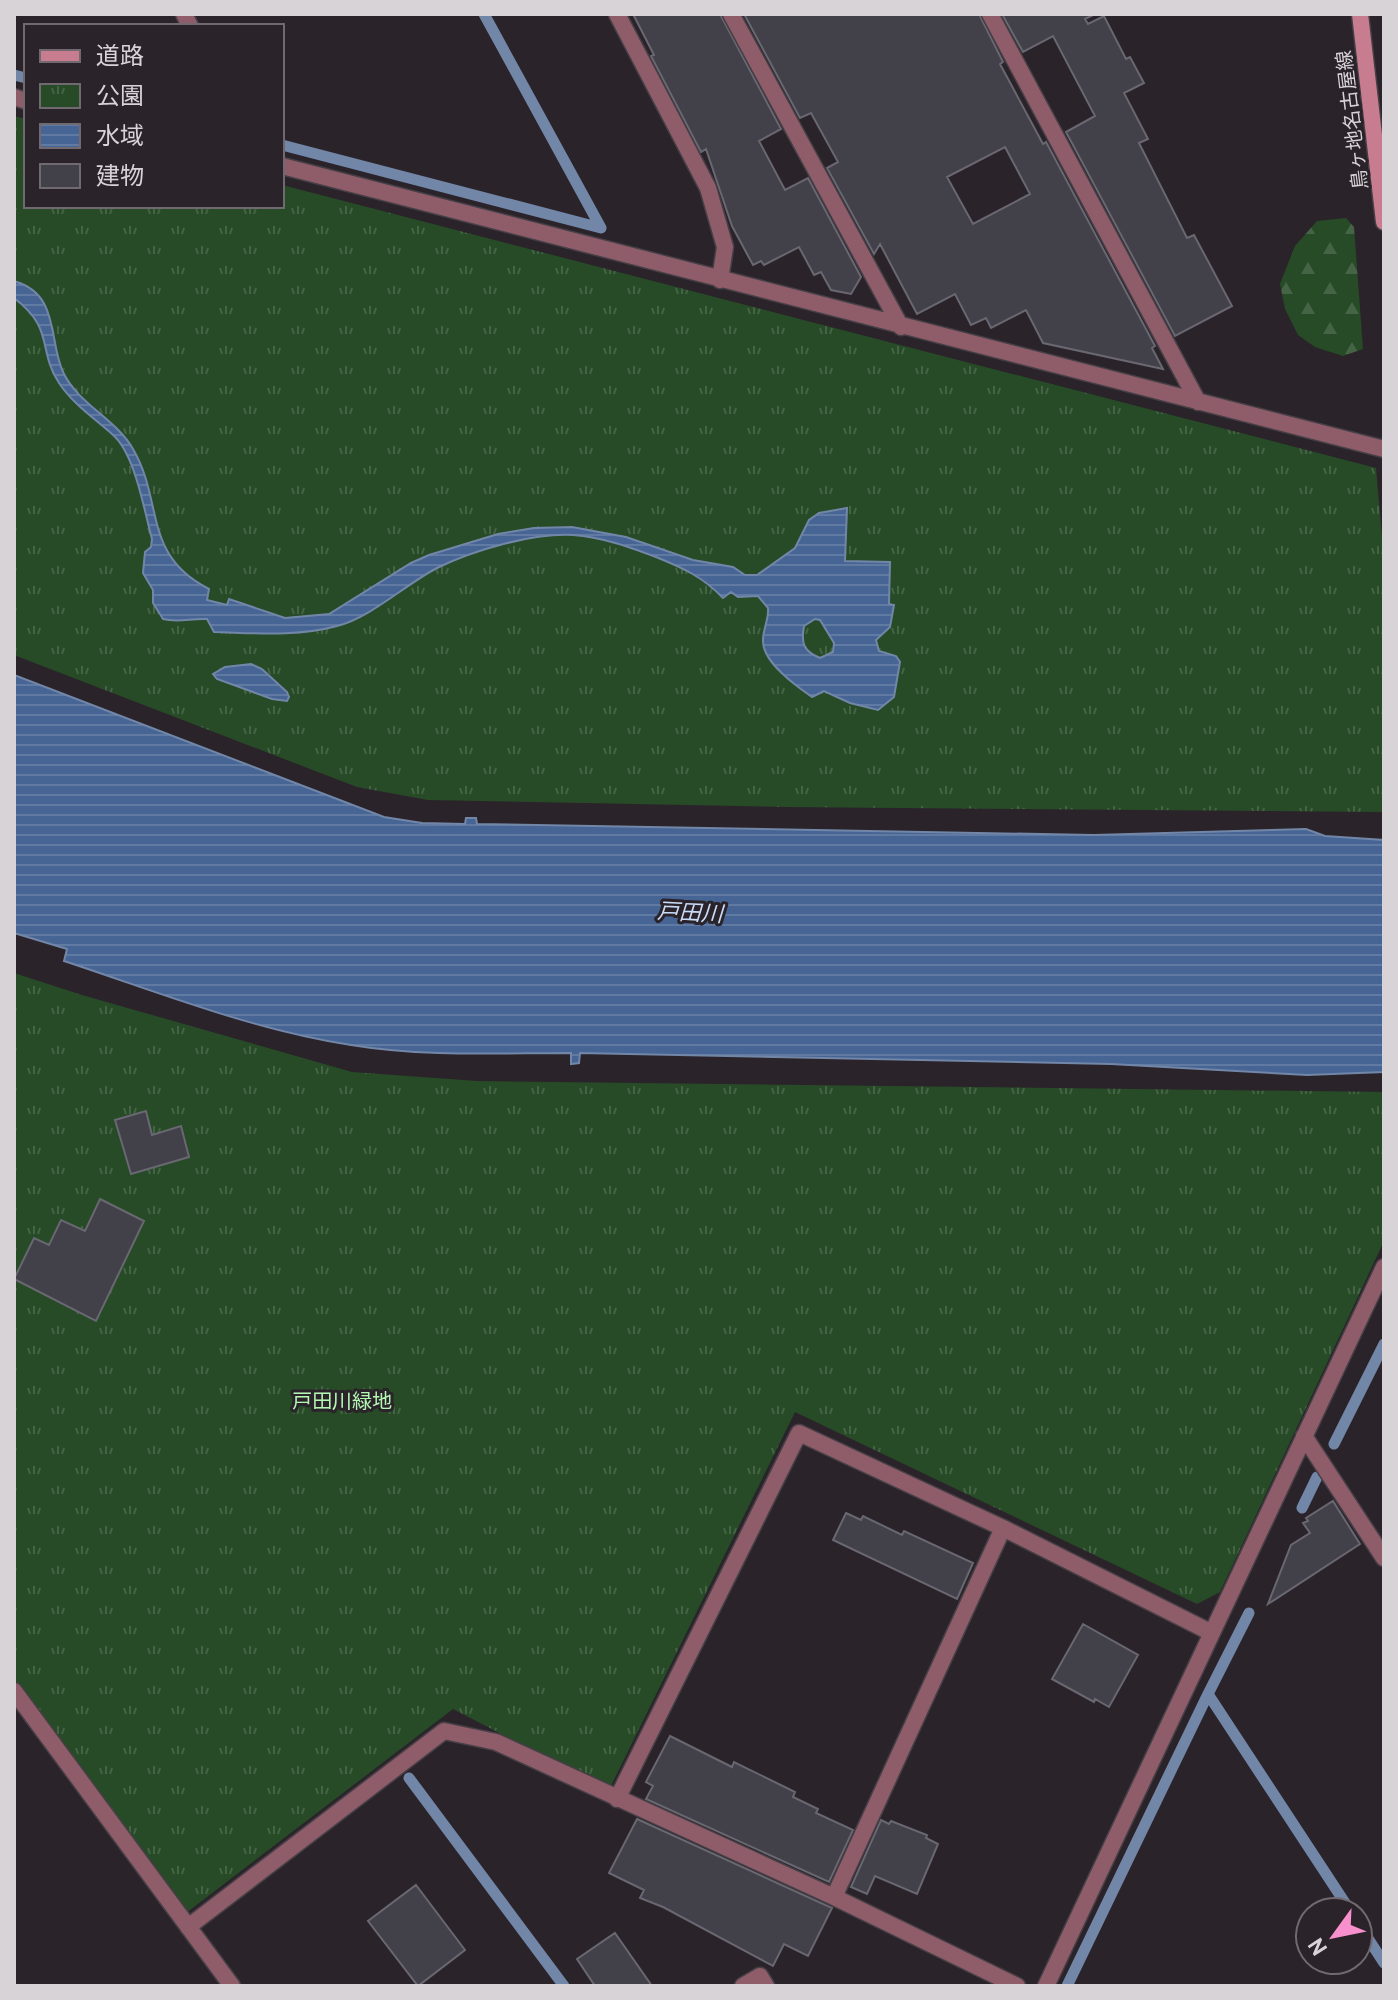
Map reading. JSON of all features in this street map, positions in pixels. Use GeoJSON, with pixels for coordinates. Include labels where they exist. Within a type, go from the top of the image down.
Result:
{"type":"FeatureCollection","features":[{"type":"Feature","properties":{"kind":"main road","name":"鳥ヶ地名古屋線"},"geometry":{"type":"LineString","coordinates":[[1360,14],[1384,222]]}},
{"type":"Feature","properties":{"kind":"street"},"geometry":{"type":"LineString","coordinates":[[617,14],[708,188],[725,247],[720,280]]}},
{"type":"Feature","properties":{"kind":"street"},"geometry":{"type":"LineString","coordinates":[[731,14],[901,327]]}},
{"type":"Feature","properties":{"kind":"street"},"geometry":{"type":"LineString","coordinates":[[990,14],[1198,402]]}},
{"type":"Feature","properties":{"kind":"street"},"geometry":{"type":"LineString","coordinates":[[284,167],[1384,449]]}},
{"type":"Feature","properties":{"kind":"street"},"geometry":{"type":"LineString","coordinates":[[1046,1986],[1384,1267]]}},
{"type":"Feature","properties":{"kind":"street"},"geometry":{"type":"LineString","coordinates":[[617,1799],[799,1433],[1003,1528],[1212,1633]]}},
{"type":"Feature","properties":{"kind":"street"},"geometry":{"type":"LineString","coordinates":[[1304,1436],[1384,1558]]}},
{"type":"Feature","properties":{"kind":"street"},"geometry":{"type":"LineString","coordinates":[[834,1897],[1003,1528]]}},
{"type":"Feature","properties":{"kind":"street"},"geometry":{"type":"LineString","coordinates":[[14,1691],[232,1986]]}},
{"type":"Feature","properties":{"kind":"street"},"geometry":{"type":"LineString","coordinates":[[188,1927],[444,1731],[496,1742],[834,1897],[1017,1986]]}},
{"type":"Feature","properties":{"kind":"street"},"geometry":{"type":"LineString","coordinates":[[743,1986],[760,1976],[766,1986]]}},
{"type":"Feature","properties":{"kind":"green space"},"geometry":{"type":"Polygon","coordinates":[[[14,116],[24,118],[24,208],[284,208],[284,186],[1376,468],[1384,560],[1384,812],[788,807],[428,800],[357,787],[14,655],[14,116]]]}},
{"type":"Feature","properties":{"kind":"green space"},"geometry":{"type":"Polygon","coordinates":[[[1346,218],[1354,227],[1363,349],[1343,356],[1315,347],[1298,335],[1285,309],[1280,284],[1295,246],[1317,221],[1346,218]]]}},
{"type":"Feature","properties":{"kind":"green space","name":"戸田川緑地"},"geometry":{"type":"Polygon","coordinates":[[[14,973],[352,1072],[477,1081],[1384,1092],[1384,1241],[1220,1592],[1197,1604],[795,1412],[609,1790],[453,1709],[186,1913],[14,1682],[14,973]]]}},
{"type":"Feature","properties":{"kind":"water"},"geometry":{"type":"Polygon","coordinates":[[[14,281],[29,287],[39,296],[50,319],[63,372],[78,393],[126,438],[133,449],[149,488],[164,544],[173,560],[188,575],[209,589],[207,600],[227,605],[229,599],[285,618],[329,614],[429,555],[498,534],[534,528],[572,527],[626,537],[693,560],[733,567],[745,575],[757,575],[795,548],[809,520],[819,513],[847,508],[845,561],[890,562],[889,604],[894,605],[890,627],[876,640],[879,651],[896,656],[900,662],[894,697],[878,710],[850,703],[824,691],[812,697],[781,673],[768,657],[763,640],[768,608],[758,596],[738,597],[731,592],[723,598],[700,579],[675,565],[626,546],[584,536],[540,537],[468,555],[437,568],[350,622],[307,632],[214,632],[207,619],[163,619],[153,603],[153,590],[143,573],[145,552],[151,547],[152,539],[138,483],[127,455],[113,435],[77,404],[59,383],[35,320],[14,298],[14,281]],[[815,619],[804,626],[803,637],[804,646],[820,658],[833,652],[834,643],[820,620],[815,619]]]}},
{"type":"Feature","properties":{"kind":"water"},"geometry":{"type":"Polygon","coordinates":[[[251,664],[262,669],[287,692],[287,701],[272,699],[217,679],[213,674],[225,667],[251,664]]]}},
{"type":"Feature","properties":{"kind":"water","name":"戸田川"},"geometry":{"type":"Polygon","coordinates":[[[14,675],[384,817],[422,823],[465,824],[466,818],[476,818],[477,824],[1094,835],[1306,829],[1325,836],[1384,840],[1384,1072],[1307,1075],[1111,1064],[580,1053],[579,1063],[571,1064],[571,1053],[461,1054],[378,1049],[314,1038],[242,1020],[64,961],[67,949],[14,933],[14,675]]]}},
{"type":"Feature","properties":{"kind":"building"},"geometry":{"type":"Polygon","coordinates":[[[633,14],[720,14],[781,129],[759,141],[785,190],[808,178],[861,277],[851,294],[831,290],[821,272],[814,275],[799,247],[764,265],[761,261],[753,265],[732,226],[706,149],[701,152],[651,56],[654,55],[633,14]]]}},
{"type":"Feature","properties":{"kind":"building"},"geometry":{"type":"Polygon","coordinates":[[[744,14],[979,14],[1003,62],[1000,64],[1043,144],[1046,142],[1155,346],[1152,348],[1163,369],[1043,343],[1026,310],[991,328],[986,318],[971,325],[955,294],[917,314],[880,244],[874,254],[827,168],[838,162],[811,113],[800,118],[744,14]],[[1005,147],[947,177],[973,224],[1030,194],[1005,147]]]}},
{"type":"Feature","properties":{"kind":"building"},"geometry":{"type":"Polygon","coordinates":[[[1002,14],[1095,14],[1085,19],[1088,24],[1104,16],[1126,59],[1130,57],[1144,83],[1124,93],[1148,139],[1139,143],[1187,238],[1194,235],[1232,306],[1175,336],[1066,132],[1095,116],[1053,36],[1023,52],[1002,14]]]}},
{"type":"Feature","properties":{"kind":"building"},"geometry":{"type":"Polygon","coordinates":[[[146,1111],[152,1135],[181,1126],[189,1157],[131,1174],[115,1120],[146,1111]]]}},
{"type":"Feature","properties":{"kind":"building"},"geometry":{"type":"Polygon","coordinates":[[[100,1199],[144,1221],[96,1321],[14,1279],[34,1238],[49,1245],[61,1220],[85,1231],[100,1199]]]}},
{"type":"Feature","properties":{"kind":"building"},"geometry":{"type":"Polygon","coordinates":[[[1333,1501],[1360,1544],[1268,1604],[1291,1545],[1310,1533],[1303,1523],[1308,1521],[1306,1518],[1333,1501]]]}},
{"type":"Feature","properties":{"kind":"building"},"geometry":{"type":"Polygon","coordinates":[[[846,1513],[861,1520],[863,1516],[902,1535],[904,1531],[973,1563],[957,1599],[833,1540],[846,1513]]]}},
{"type":"Feature","properties":{"kind":"building"},"geometry":{"type":"Polygon","coordinates":[[[1083,1624],[1138,1655],[1109,1707],[1052,1679],[1083,1624]]]}},
{"type":"Feature","properties":{"kind":"building"},"geometry":{"type":"Polygon","coordinates":[[[670,1736],[732,1767],[734,1762],[795,1792],[793,1797],[818,1809],[816,1813],[853,1830],[829,1882],[646,1799],[653,1786],[646,1782],[670,1736]]]}},
{"type":"Feature","properties":{"kind":"building"},"geometry":{"type":"Polygon","coordinates":[[[637,1819],[832,1908],[808,1956],[784,1944],[773,1966],[663,1907],[640,1898],[644,1890],[609,1873],[637,1819]]]}},
{"type":"Feature","properties":{"kind":"building"},"geometry":{"type":"Polygon","coordinates":[[[881,1820],[927,1835],[926,1838],[938,1844],[917,1894],[875,1876],[867,1894],[851,1887],[881,1820]]]}},
{"type":"Feature","properties":{"kind":"building"},"geometry":{"type":"Polygon","coordinates":[[[416,1885],[465,1950],[418,1986],[368,1921],[416,1885]]]}},
{"type":"Feature","properties":{"kind":"building"},"geometry":{"type":"Polygon","coordinates":[[[615,1933],[652,1986],[595,1986],[577,1959],[615,1933]]]}},
{"type":"Feature","properties":{"kind":"waterway"},"geometry":{"type":"LineString","coordinates":[[284,146],[601,228],[484,14]]}},
{"type":"Feature","properties":{"kind":"waterway"},"geometry":{"type":"LineString","coordinates":[[14,75],[24,78]]}},
{"type":"Feature","properties":{"kind":"waterway"},"geometry":{"type":"LineString","coordinates":[[1334,1444],[1384,1344]]}},
{"type":"Feature","properties":{"kind":"waterway"},"geometry":{"type":"LineString","coordinates":[[1302,1508],[1317,1477]]}},
{"type":"Feature","properties":{"kind":"waterway"},"geometry":{"type":"LineString","coordinates":[[1249,1613],[1208,1694],[1341,1896]]}},
{"type":"Feature","properties":{"kind":"waterway"},"geometry":{"type":"LineString","coordinates":[[1067,1986],[1208,1694]]}},
{"type":"Feature","properties":{"kind":"waterway"},"geometry":{"type":"LineString","coordinates":[[409,1778],[564,1986]]}},
{"type":"Feature","properties":{"kind":"waterway"},"geometry":{"type":"LineString","coordinates":[[1374,1948],[1384,1963]]}}]}
